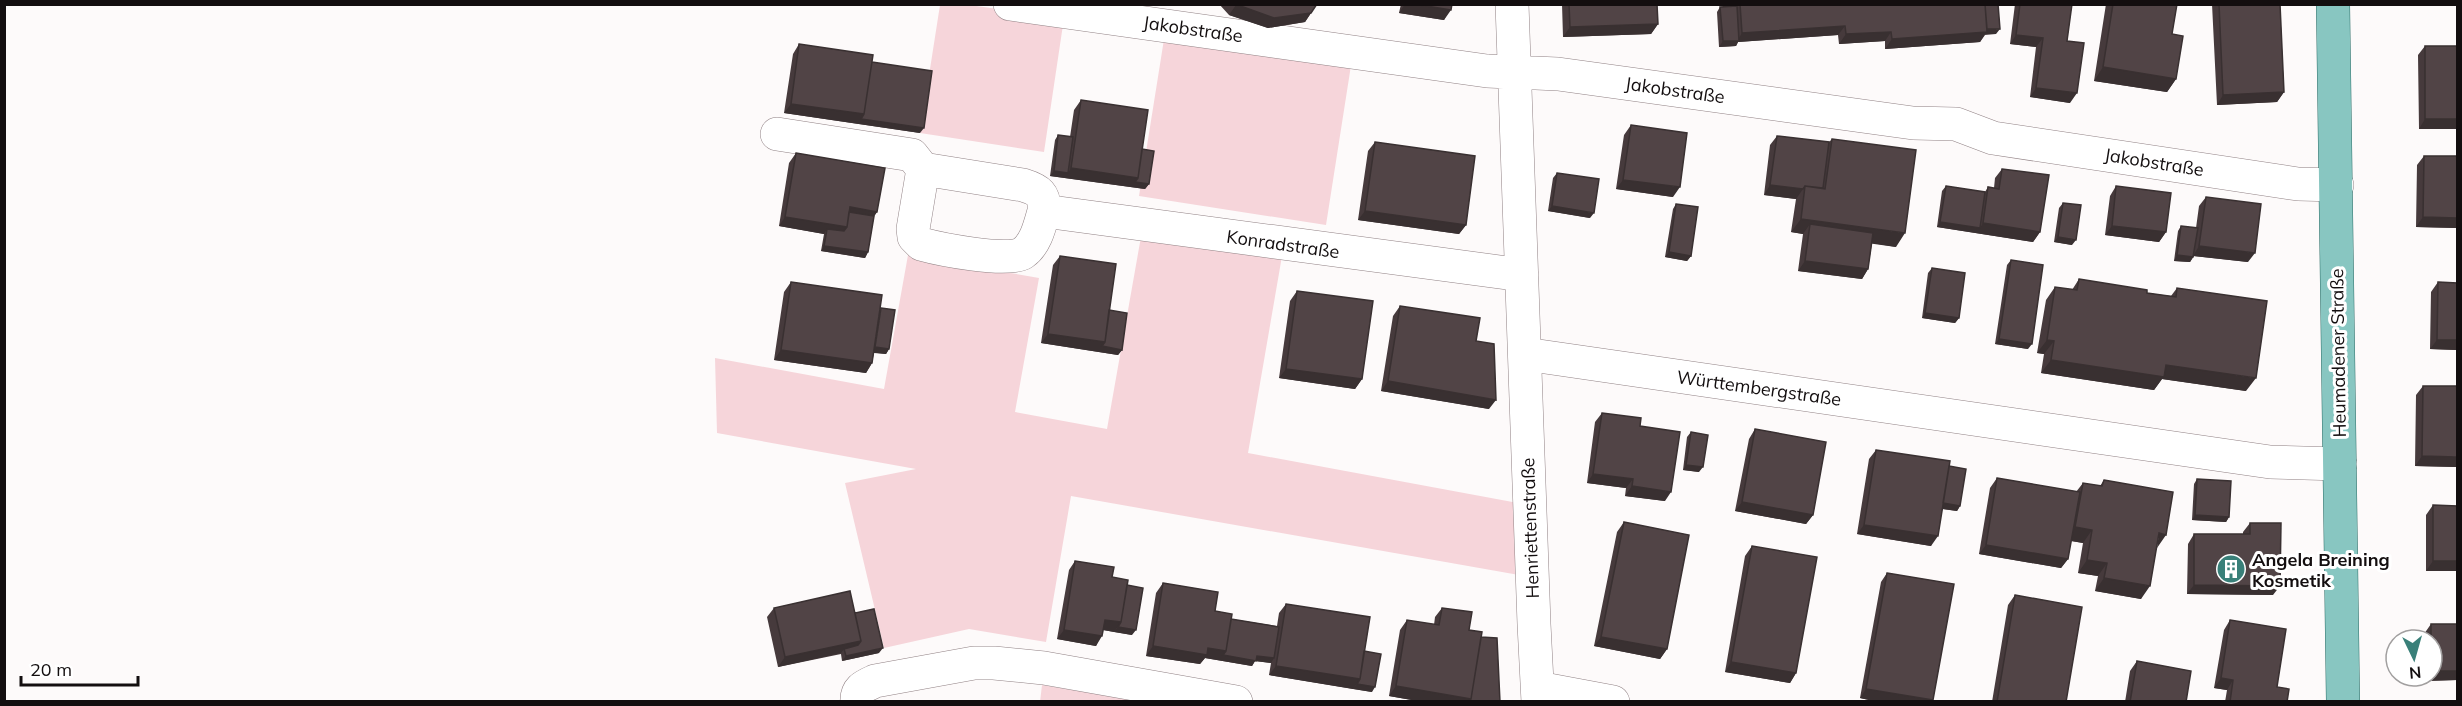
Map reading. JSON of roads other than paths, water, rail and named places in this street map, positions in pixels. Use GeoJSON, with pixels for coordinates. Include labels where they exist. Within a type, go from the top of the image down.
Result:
{"type":"FeatureCollection","features":[{"type":"Feature","properties":{"kind":"main road","name":"Heumadener Straße"},"geometry":{"type":"LineString","coordinates":[[2333,4],[2343,702]]}},
{"type":"Feature","properties":{"kind":"street","name":"Jakobstraße"},"geometry":{"type":"LineString","coordinates":[[1010,4],[1487,71],[1558,74],[1913,123],[1956,124],[1993,138],[2298,184],[2337,185]]}},
{"type":"Feature","properties":{"kind":"street"},"geometry":{"type":"LineString","coordinates":[[1512,4],[1525,354]]}},
{"type":"Feature","properties":{"kind":"street"},"geometry":{"type":"LineString","coordinates":[[777,134],[912,156],[923,170],[1031,187],[1038,190],[1045,199],[1038,232],[1023,253],[1016,256],[1000,256],[921,244],[914,237],[913,229],[923,170]]}},
{"type":"Feature","properties":{"kind":"street","name":"Konradstraße"},"geometry":{"type":"LineString","coordinates":[[1044,211],[1522,275]]}},
{"type":"Feature","properties":{"kind":"street","name":"Württembergstraße"},"geometry":{"type":"LineString","coordinates":[[1525,354],[2270,462],[2340,464]]}},
{"type":"Feature","properties":{"kind":"street","name":"Henriettenstraße"},"geometry":{"type":"LineString","coordinates":[[1525,354],[1538,695]]}},
{"type":"Feature","properties":{"kind":"street"},"geometry":{"type":"LineString","coordinates":[[857,702],[856,694],[862,686],[875,681],[974,663],[1044,668],[1236,702]]}},
{"type":"Feature","properties":{"kind":"street"},"geometry":{"type":"LineString","coordinates":[[1538,695],[1613,702]]}},
{"type":"Feature","properties":{"kind":"place","name":"Angela Breining Kosmetik"},"geometry":{"type":"Point","coordinates":[2231,569]}}]}
